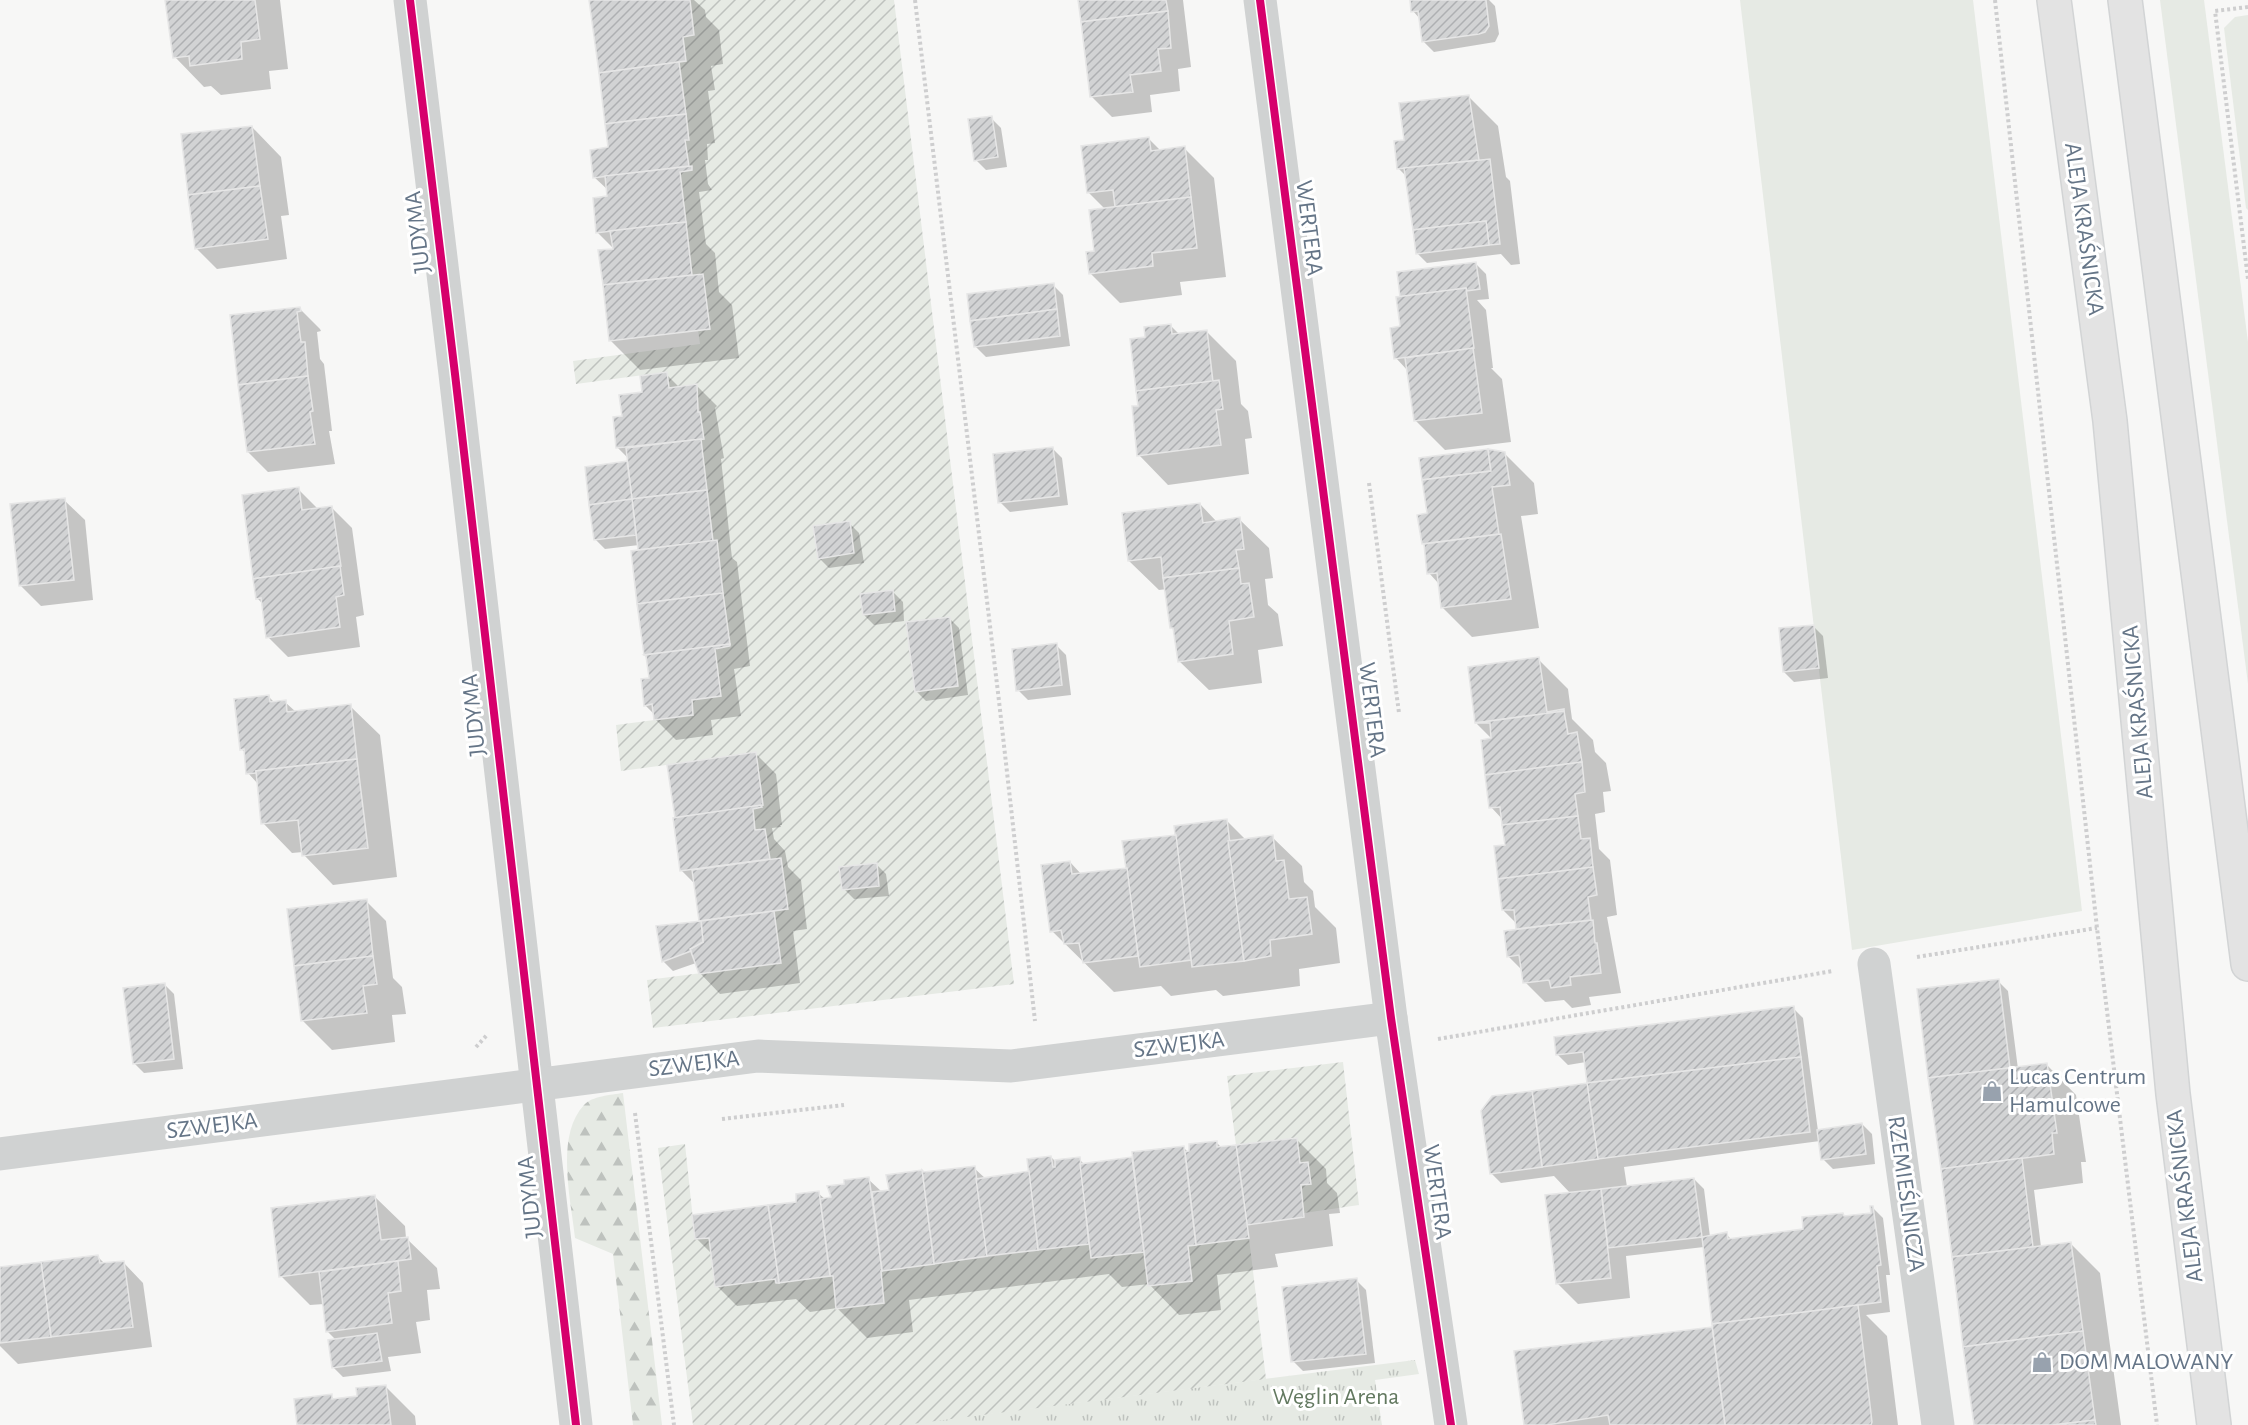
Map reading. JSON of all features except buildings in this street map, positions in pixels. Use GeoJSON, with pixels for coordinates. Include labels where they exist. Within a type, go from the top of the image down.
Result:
{"type":"FeatureCollection","features":[{"type":"Feature","properties":{"kind":"main road","name":"ALEJA KRAŚNICKA"},"geometry":{"type":"LineString","coordinates":[[2054,0],[2110,421],[2173,1094],[2214,1425]]}},
{"type":"Feature","properties":{"kind":"main road"},"geometry":{"type":"LineString","coordinates":[[2125,0],[2248,964]]}},
{"type":"Feature","properties":{"kind":"street","name":"JUDYMA"},"geometry":{"type":"LineString","coordinates":[[410,0],[576,1425]]}},
{"type":"Feature","properties":{"kind":"street","name":"WERTERA"},"geometry":{"type":"LineString","coordinates":[[1260,0],[1391,1018],[1451,1425]]}},
{"type":"Feature","properties":{"kind":"street","name":"RZEMIEŚLNICZA"},"geometry":{"type":"LineString","coordinates":[[1874,964],[1938,1425]]}},
{"type":"Feature","properties":{"kind":"street","name":"SZWEJKA"},"geometry":{"type":"LineString","coordinates":[[0,1154],[758,1056],[1011,1066],[1391,1018]]}},
{"type":"Feature","properties":{"kind":"path"},"geometry":{"type":"LineString","coordinates":[[915,0],[999,701],[1035,1025]]}},
{"type":"Feature","properties":{"kind":"path"},"geometry":{"type":"LineString","coordinates":[[1995,0],[2097,928],[2157,1425]]}},
{"type":"Feature","properties":{"kind":"path"},"geometry":{"type":"LineString","coordinates":[[2248,7],[2215,11],[2248,279]]}},
{"type":"Feature","properties":{"kind":"path"},"geometry":{"type":"LineString","coordinates":[[2242,234],[2248,233]]}},
{"type":"Feature","properties":{"kind":"path"},"geometry":{"type":"LineString","coordinates":[[1437,1040],[1874,964],[2097,928]]}},
{"type":"Feature","properties":{"kind":"path"},"geometry":{"type":"LineString","coordinates":[[630,1071],[674,1425]]}},
{"type":"Feature","properties":{"kind":"path"},"geometry":{"type":"LineString","coordinates":[[722,1119],[852,1104]]}},
{"type":"Feature","properties":{"kind":"green space"},"geometry":{"type":"Polygon","coordinates":[[[690,0],[894,0],[1014,984],[653,1028],[647,980],[780,963],[774,911],[788,909],[781,858],[770,859],[765,829],[755,830],[753,809],[761,808],[763,805],[756,753],[621,771],[616,725],[693,715],[692,700],[721,696],[715,649],[730,646],[717,541],[713,539],[697,384],[669,388],[666,372],[576,384],[573,361],[700,344],[698,330],[710,329],[703,274],[692,275],[680,172],[692,170],[692,166],[689,166],[685,140],[688,139],[679,62],[686,61],[683,37],[690,0]]]}},
{"type":"Feature","properties":{"kind":"green space"},"geometry":{"type":"Polygon","coordinates":[[[1740,0],[1973,0],[2082,911],[1852,950],[1740,0]]]}},
{"type":"Feature","properties":{"kind":"green space"},"geometry":{"type":"Polygon","coordinates":[[[2160,0],[2204,0],[2248,342],[2248,684],[2160,0]]]}},
{"type":"Feature","properties":{"kind":"green space"},"geometry":{"type":"Polygon","coordinates":[[[2248,15],[2248,210],[2224,28],[2235,17],[2248,15]]]}},
{"type":"Feature","properties":{"kind":"green space"},"geometry":{"type":"Polygon","coordinates":[[[1343,1062],[1359,1205],[1304,1213],[1301,1185],[1311,1183],[1308,1162],[1300,1163],[1297,1138],[1236,1145],[1227,1076],[1343,1062]]]}},
{"type":"Feature","properties":{"kind":"green space"},"geometry":{"type":"Polygon","coordinates":[[[623,1093],[662,1425],[633,1425],[613,1254],[575,1238],[568,1187],[567,1151],[575,1118],[587,1102],[602,1096],[623,1093]]]}},
{"type":"Feature","properties":{"kind":"green space"},"geometry":{"type":"Polygon","coordinates":[[[685,1144],[695,1239],[709,1238],[715,1287],[775,1279],[776,1283],[833,1276],[836,1309],[884,1303],[881,1271],[1089,1244],[1091,1258],[1144,1252],[1148,1286],[1192,1281],[1188,1246],[1249,1238],[1266,1379],[904,1425],[693,1425],[658,1148],[685,1144]]]}},
{"type":"Feature","properties":{"kind":"green space","name":"Węglin Arena"},"geometry":{"type":"Polygon","coordinates":[[[1415,1360],[1419,1374],[1375,1380],[1382,1425],[898,1425],[1415,1360]]]}},
{"type":"Feature","properties":{"kind":"cycle path"},"geometry":{"type":"LineString","coordinates":[[410,0],[576,1425]]}},
{"type":"Feature","properties":{"kind":"cycle path"},"geometry":{"type":"LineString","coordinates":[[1260,0],[1391,1018],[1451,1425]]}},
{"type":"Feature","properties":{"kind":"place","name":"Lucas Centrum Hamulcowe"},"geometry":{"type":"Point","coordinates":[1992,1091]}},
{"type":"Feature","properties":{"kind":"place","name":"DOM MALOWANY"},"geometry":{"type":"Point","coordinates":[2042,1362]}}]}
